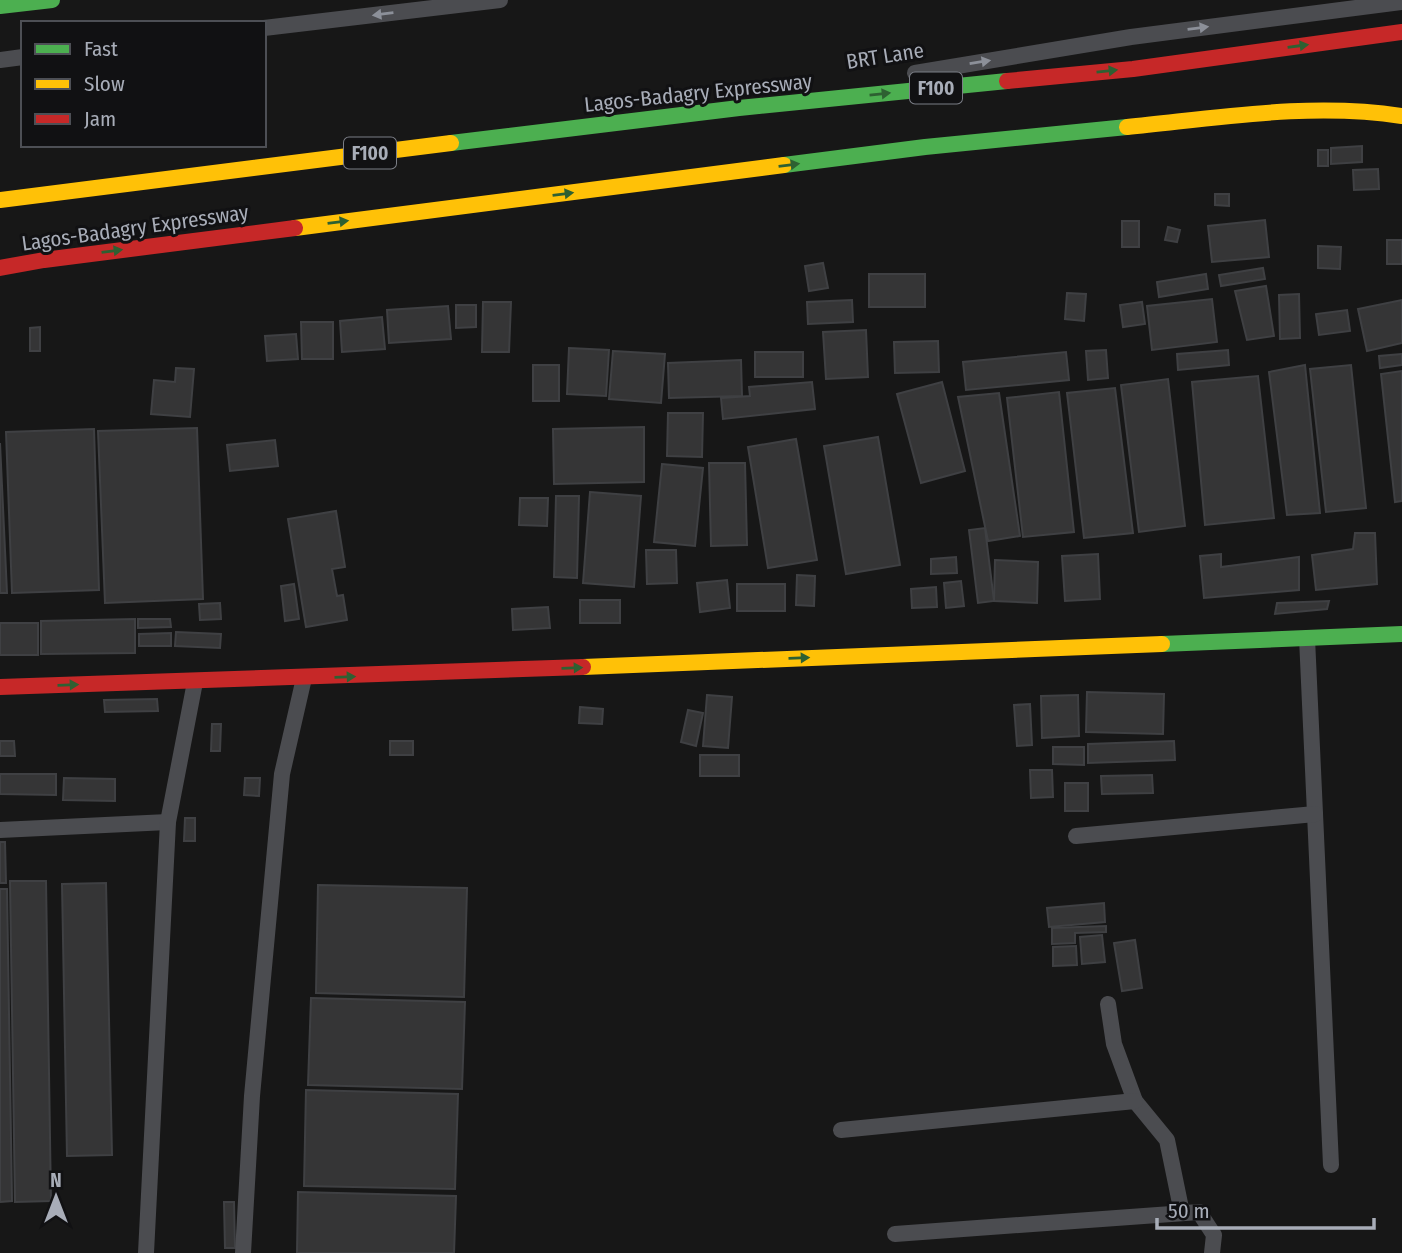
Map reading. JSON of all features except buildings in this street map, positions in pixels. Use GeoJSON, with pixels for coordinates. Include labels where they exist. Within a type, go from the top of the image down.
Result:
{"type":"FeatureCollection","features":[{"type":"Feature","properties":{"kind":"main road"},"geometry":{"type":"LineString","coordinates":[[0,6],[52,0]]}},
{"type":"Feature","properties":{"kind":"main road","name":"Lagos-Badagry Expressway"},"geometry":{"type":"LineString","coordinates":[[0,198],[739,108],[1133,69],[1402,32]]}},
{"type":"Feature","properties":{"kind":"main road","name":"Lagos-Badagry Expressway"},"geometry":{"type":"LineString","coordinates":[[0,268],[44,260],[925,147],[1300,110],[1376,112],[1402,116]]}},
{"type":"Feature","properties":{"kind":"main road"},"geometry":{"type":"LineString","coordinates":[[0,687],[304,678],[1402,634]]}},
{"type":"Feature","properties":{"kind":"main road"},"geometry":{"type":"LineString","coordinates":[[131,666],[501,654]]}},
{"type":"Feature","properties":{"kind":"lane"},"geometry":{"type":"LineString","coordinates":[[266,28],[500,0]]}},
{"type":"Feature","properties":{"kind":"lane","name":"BRT Lane"},"geometry":{"type":"LineString","coordinates":[[0,198],[744,101],[1131,37],[1402,2]]}},
{"type":"Feature","properties":{"kind":"lane"},"geometry":{"type":"LineString","coordinates":[[0,60],[21,57]]}},
{"type":"Feature","properties":{"kind":"lane"},"geometry":{"type":"LineString","coordinates":[[1307,638],[1331,1165]]}},
{"type":"Feature","properties":{"kind":"lane"},"geometry":{"type":"LineString","coordinates":[[243,1253],[252,1096],[282,774],[304,678]]}},
{"type":"Feature","properties":{"kind":"lane"},"geometry":{"type":"LineString","coordinates":[[146,1253],[168,822],[195,682]]}},
{"type":"Feature","properties":{"kind":"lane"},"geometry":{"type":"LineString","coordinates":[[1076,836],[1315,814]]}},
{"type":"Feature","properties":{"kind":"lane"},"geometry":{"type":"LineString","coordinates":[[0,830],[168,822]]}},
{"type":"Feature","properties":{"kind":"lane"},"geometry":{"type":"LineString","coordinates":[[1108,1004],[1114,1044],[1135,1101],[1167,1140],[1182,1213]]}},
{"type":"Feature","properties":{"kind":"lane"},"geometry":{"type":"LineString","coordinates":[[841,1129],[1135,1101]]}},
{"type":"Feature","properties":{"kind":"lane"},"geometry":{"type":"LineString","coordinates":[[895,1234],[1199,1212],[1214,1236],[1212,1253]]}},
{"type":"Feature","properties":{"kind":"traffic: fast"},"geometry":{"type":"LineString","coordinates":[[0,6],[52,0]]}},
{"type":"Feature","properties":{"kind":"traffic: fast"},"geometry":{"type":"LineString","coordinates":[[451,143],[739,108],[1007,81]]}},
{"type":"Feature","properties":{"kind":"traffic: fast"},"geometry":{"type":"LineString","coordinates":[[784,165],[925,147],[1127,127]]}},
{"type":"Feature","properties":{"kind":"traffic: fast"},"geometry":{"type":"LineString","coordinates":[[1162,644],[1402,634]]}},
{"type":"Feature","properties":{"kind":"traffic: slow"},"geometry":{"type":"LineString","coordinates":[[1127,127],[1299,111],[1368,112],[1402,116]]}},
{"type":"Feature","properties":{"kind":"traffic: slow"},"geometry":{"type":"LineString","coordinates":[[0,200],[451,143]]}},
{"type":"Feature","properties":{"kind":"traffic: slow"},"geometry":{"type":"LineString","coordinates":[[295,228],[784,165]]}},
{"type":"Feature","properties":{"kind":"traffic: slow"},"geometry":{"type":"LineString","coordinates":[[583,667],[1162,644]]}},
{"type":"Feature","properties":{"kind":"traffic: jam"},"geometry":{"type":"LineString","coordinates":[[1007,81],[1133,69],[1402,32]]}},
{"type":"Feature","properties":{"kind":"traffic: jam"},"geometry":{"type":"LineString","coordinates":[[0,268],[295,228]]}},
{"type":"Feature","properties":{"kind":"traffic: jam"},"geometry":{"type":"LineString","coordinates":[[0,687],[583,667]]}}]}
